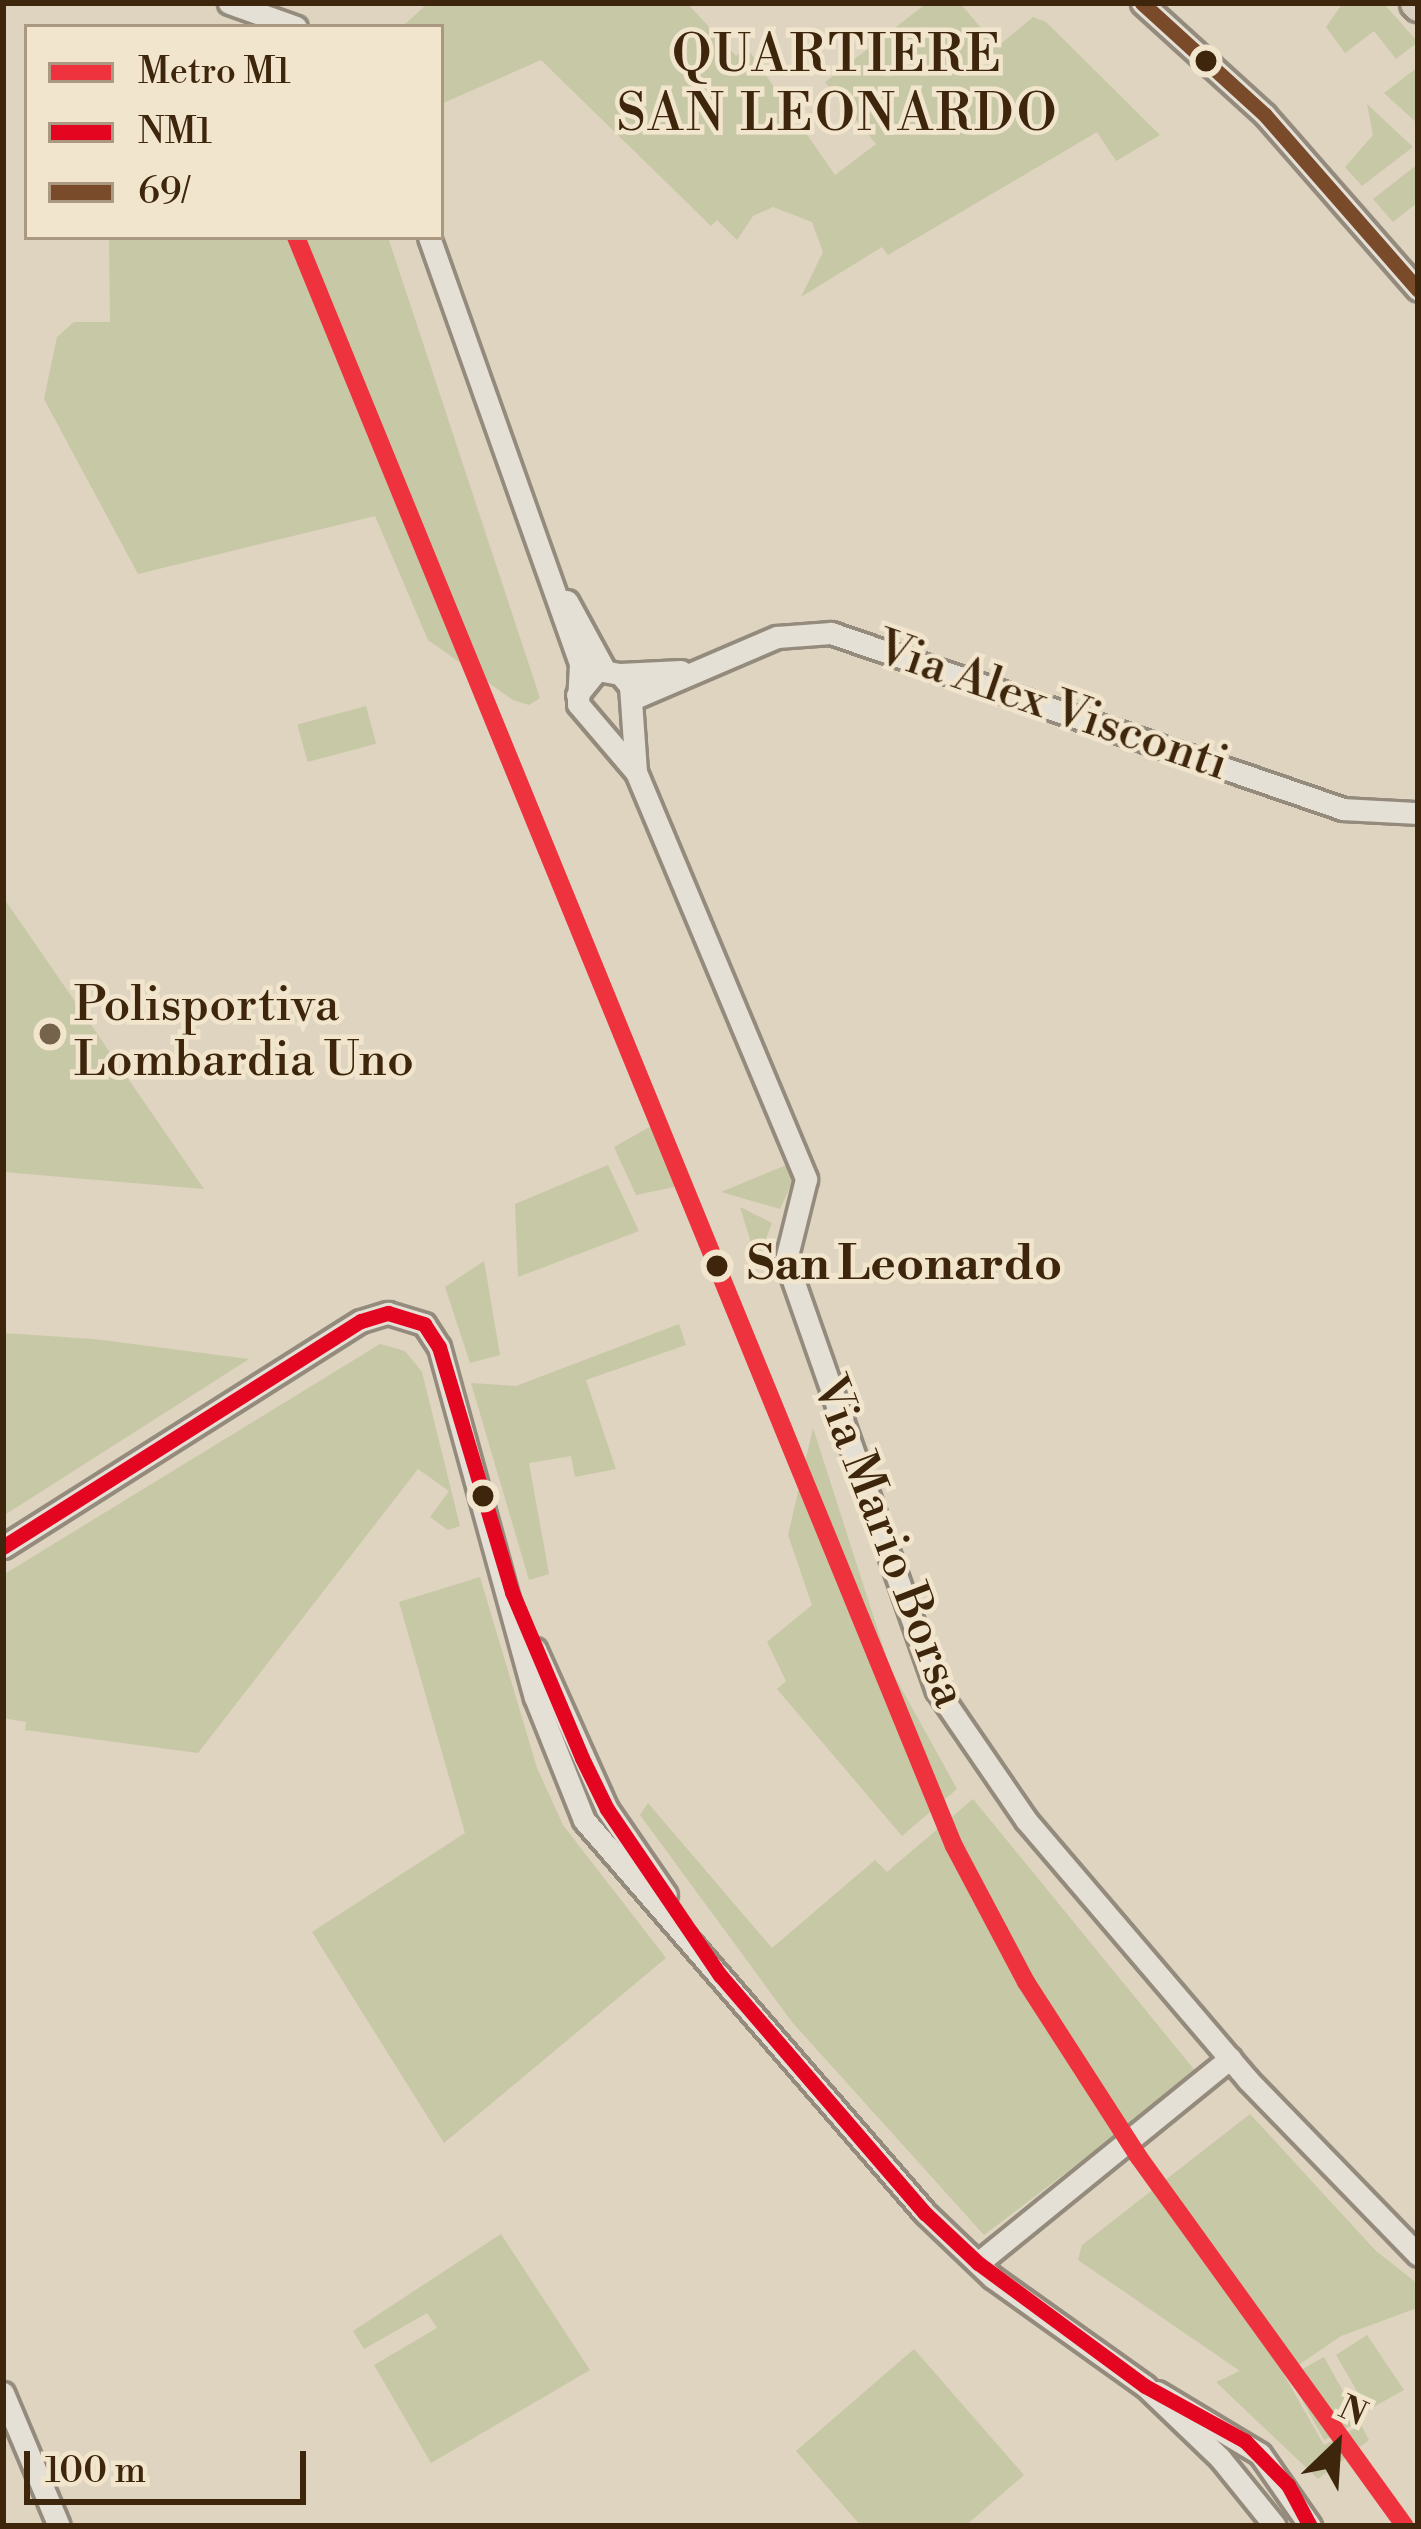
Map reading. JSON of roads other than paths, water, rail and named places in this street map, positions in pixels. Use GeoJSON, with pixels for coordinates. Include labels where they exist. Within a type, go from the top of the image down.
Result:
{"type":"FeatureCollection","features":[{"type":"Feature","properties":{"kind":"street"},"geometry":{"type":"LineString","coordinates":[[230,3],[288,24]]}},
{"type":"Feature","properties":{"kind":"street"},"geometry":{"type":"LineString","coordinates":[[1142,3],[1264,116],[1418,290]]}},
{"type":"Feature","properties":{"kind":"street","name":"Via Mario Borsa"},"geometry":{"type":"LineString","coordinates":[[430,240],[580,664],[577,695],[588,719],[636,772]]}},
{"type":"Feature","properties":{"kind":"street","name":"Via Mario Borsa"},"geometry":{"type":"LineString","coordinates":[[534,544],[630,705],[636,772],[806,1179],[786,1260],[930,1676],[1014,1805],[1230,2058],[1418,2255]]}},
{"type":"Feature","properties":{"kind":"street","name":"Via Alex Visconti"},"geometry":{"type":"LineString","coordinates":[[630,705],[687,670],[777,637],[831,633],[1343,809],[1418,813]]}},
{"type":"Feature","properties":{"kind":"street","name":"Via Alex Visconti"},"geometry":{"type":"LineString","coordinates":[[612,672],[687,670]]}},
{"type":"Feature","properties":{"kind":"street"},"geometry":{"type":"LineString","coordinates":[[577,695],[588,675],[612,672]]}},
{"type":"Feature","properties":{"kind":"street"},"geometry":{"type":"LineString","coordinates":[[588,719],[610,724],[630,705]]}},
{"type":"Feature","properties":{"kind":"street"},"geometry":{"type":"LineString","coordinates":[[3,1547],[361,1321],[407,1317],[424,1324],[439,1346],[512,1592],[607,1809],[720,1975],[925,2213],[978,2264],[1144,2386],[1220,2458],[1275,2526]]}},
{"type":"Feature","properties":{"kind":"street"},"geometry":{"type":"LineString","coordinates":[[978,2264],[1230,2058]]}},
{"type":"Feature","properties":{"kind":"street"},"geometry":{"type":"LineString","coordinates":[[1144,2386],[1245,2441],[1288,2486],[1310,2526]]}},
{"type":"Feature","properties":{"kind":"street"},"geometry":{"type":"LineString","coordinates":[[3,2393],[59,2526]]}},
{"type":"Feature","properties":{"kind":"metro line","name":"M1"},"geometry":{"type":"LineString","coordinates":[[297,240],[954,1846],[1026,1982],[1138,2156],[1405,2526]]}},
{"type":"Feature","properties":{"kind":"place","name":"Polisportiva Lombardia Uno"},"geometry":{"type":"Point","coordinates":[50,1034]}},
{"type":"Feature","properties":{"kind":"place","name":"San Leonardo"},"geometry":{"type":"Point","coordinates":[717,1266]}},
{"type":"Feature","properties":{"kind":"district","name":"QUARTIERE SAN LEONARDO"},"geometry":{"type":"Point","coordinates":[838,86]}}]}
